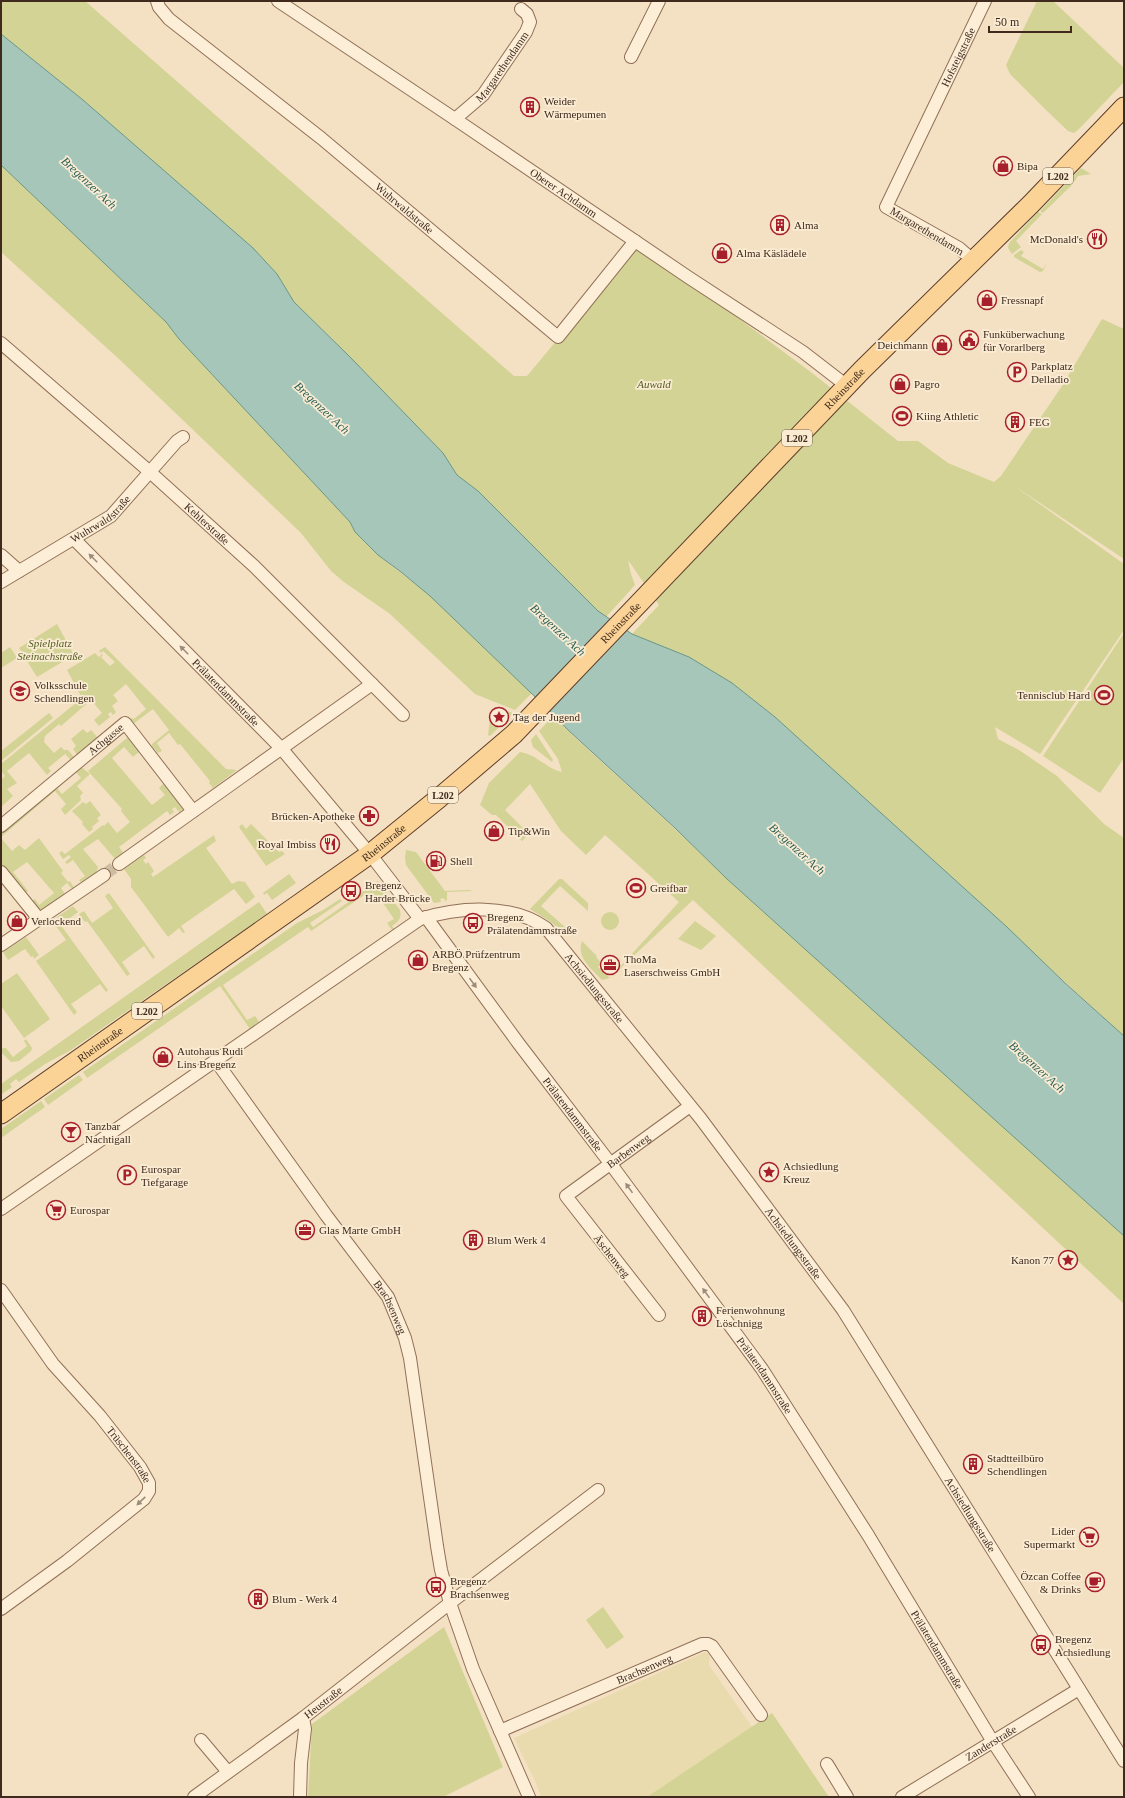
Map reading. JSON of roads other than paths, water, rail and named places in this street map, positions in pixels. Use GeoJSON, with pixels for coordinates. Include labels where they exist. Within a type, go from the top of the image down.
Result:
{"type":"FeatureCollection","features":[{"type":"Feature","properties":{"kind":"main road","name":"Rheinstraße"},"geometry":{"type":"LineString","coordinates":[[1,1114],[370,854],[439,798],[522,726],[847,386],[974,261],[1124,107]]}},
{"type":"Feature","properties":{"kind":"street","name":"Wuhrwaldstraße"},"geometry":{"type":"LineString","coordinates":[[157,1],[159,7],[169,19],[321,138],[558,336],[635,241]]}},
{"type":"Feature","properties":{"kind":"street","name":"Oberer Achdamm"},"geometry":{"type":"LineString","coordinates":[[278,1],[803,352],[847,386]]}},
{"type":"Feature","properties":{"kind":"street"},"geometry":{"type":"LineString","coordinates":[[631,57],[659,1]]}},
{"type":"Feature","properties":{"kind":"street","name":"Hofsteigstraße"},"geometry":{"type":"LineString","coordinates":[[931,113],[985,1]]}},
{"type":"Feature","properties":{"kind":"street","name":"Margarethendamm"},"geometry":{"type":"LineString","coordinates":[[455,119],[483,95],[526,32],[530,22],[528,14],[521,9]]}},
{"type":"Feature","properties":{"kind":"street","name":"Margarethendamm"},"geometry":{"type":"LineString","coordinates":[[931,113],[886,207],[959,248],[974,261]]}},
{"type":"Feature","properties":{"kind":"street","name":"Kehlerstraße"},"geometry":{"type":"LineString","coordinates":[[1,343],[150,472],[254,566],[403,715]]}},
{"type":"Feature","properties":{"kind":"street","name":"Wuhrwaldstraße"},"geometry":{"type":"LineString","coordinates":[[1,582],[112,516],[177,441],[183,437]]}},
{"type":"Feature","properties":{"kind":"street","name":"Prälatendammstraße"},"geometry":{"type":"LineString","coordinates":[[74,539],[281,748],[370,854]]}},
{"type":"Feature","properties":{"kind":"street"},"geometry":{"type":"LineString","coordinates":[[1,555],[19,571]]}},
{"type":"Feature","properties":{"kind":"street"},"geometry":{"type":"LineString","coordinates":[[119,864],[372,684]]}},
{"type":"Feature","properties":{"kind":"street","name":"Achgasse"},"geometry":{"type":"LineString","coordinates":[[1,826],[125,723],[193,811]]}},
{"type":"Feature","properties":{"kind":"street"},"geometry":{"type":"LineString","coordinates":[[3,1203],[216,1061],[423,918],[370,854]]}},
{"type":"Feature","properties":{"kind":"street"},"geometry":{"type":"LineString","coordinates":[[1,872],[39,919]]}},
{"type":"Feature","properties":{"kind":"street"},"geometry":{"type":"LineString","coordinates":[[1,945],[104,875]]}},
{"type":"Feature","properties":{"kind":"street","name":"Achsiedlungsstraße"},"geometry":{"type":"LineString","coordinates":[[423,918],[444,913],[496,910],[518,914],[546,928],[729,1155],[843,1310],[1124,1761]]}},
{"type":"Feature","properties":{"kind":"street","name":"Prälatendammstraße"},"geometry":{"type":"LineString","coordinates":[[423,918],[610,1163],[762,1369],[868,1535],[992,1742],[1029,1797]]}},
{"type":"Feature","properties":{"kind":"street","name":"Brachsenweg"},"geometry":{"type":"LineString","coordinates":[[216,1061],[326,1215],[388,1297],[393,1308],[410,1358],[437,1546],[441,1570],[450,1603],[473,1669],[529,1797]]}},
{"type":"Feature","properties":{"kind":"street","name":"Barbenweg"},"geometry":{"type":"LineString","coordinates":[[566,1196],[690,1106]]}},
{"type":"Feature","properties":{"kind":"street","name":"Äschenweg"},"geometry":{"type":"LineString","coordinates":[[566,1196],[659,1316]]}},
{"type":"Feature","properties":{"kind":"street","name":"Trüschenstraße"},"geometry":{"type":"LineString","coordinates":[[1,1290],[53,1364],[100,1416],[140,1467],[149,1484],[149,1491],[144,1498],[67,1561],[1,1609]]}},
{"type":"Feature","properties":{"kind":"street"},"geometry":{"type":"LineString","coordinates":[[450,1603],[598,1490]]}},
{"type":"Feature","properties":{"kind":"street","name":"Heustraße"},"geometry":{"type":"LineString","coordinates":[[194,1797],[303,1718],[450,1603]]}},
{"type":"Feature","properties":{"kind":"street","name":"Brachsenweg"},"geometry":{"type":"LineString","coordinates":[[500,1731],[702,1644],[712,1646],[761,1716]]}},
{"type":"Feature","properties":{"kind":"street","name":"Zanderstraße"},"geometry":{"type":"LineString","coordinates":[[902,1797],[1079,1689]]}},
{"type":"Feature","properties":{"kind":"street"},"geometry":{"type":"LineString","coordinates":[[300,1797],[301,1763],[305,1729],[303,1718]]}},
{"type":"Feature","properties":{"kind":"street"},"geometry":{"type":"LineString","coordinates":[[201,1740],[228,1772]]}},
{"type":"Feature","properties":{"kind":"street"},"geometry":{"type":"LineString","coordinates":[[827,1764],[847,1797]]}},
{"type":"Feature","properties":{"kind":"water","name":"Bregenzer Ach"},"geometry":{"type":"Polygon","coordinates":[[[1,34],[83,100],[253,248],[277,274],[294,302],[350,357],[443,453],[457,475],[478,491],[598,611],[632,634],[689,657],[732,683],[775,717],[1007,927],[1065,983],[1124,1036],[1124,1236],[727,879],[675,828],[568,730],[430,596],[378,555],[355,532],[350,522],[179,339],[166,322],[1,165],[1,34]]]}},
{"type":"Feature","properties":{"kind":"tunnel"},"geometry":{"type":"LineString","coordinates":[[104,875],[119,864]]}},
{"type":"Feature","properties":{"kind":"place","name":"Weider Wärmepumen"},"geometry":{"type":"Point","coordinates":[530,107]}},
{"type":"Feature","properties":{"kind":"place","name":"Bipa"},"geometry":{"type":"Point","coordinates":[1003,166]}},
{"type":"Feature","properties":{"kind":"place","name":"Alma"},"geometry":{"type":"Point","coordinates":[780,225]}},
{"type":"Feature","properties":{"kind":"place","name":"McDonald's"},"geometry":{"type":"Point","coordinates":[1097,239]}},
{"type":"Feature","properties":{"kind":"place","name":"Alma Käslädele"},"geometry":{"type":"Point","coordinates":[722,253]}},
{"type":"Feature","properties":{"kind":"place","name":"Fressnapf"},"geometry":{"type":"Point","coordinates":[987,300]}},
{"type":"Feature","properties":{"kind":"place","name":"Funküberwachung für Vorarlberg"},"geometry":{"type":"Point","coordinates":[969,340]}},
{"type":"Feature","properties":{"kind":"place","name":"Deichmann"},"geometry":{"type":"Point","coordinates":[942,345]}},
{"type":"Feature","properties":{"kind":"place","name":"Parkplatz Delladio"},"geometry":{"type":"Point","coordinates":[1017,372]}},
{"type":"Feature","properties":{"kind":"place","name":"Pagro"},"geometry":{"type":"Point","coordinates":[900,384]}},
{"type":"Feature","properties":{"kind":"place","name":"Kiing Athletic"},"geometry":{"type":"Point","coordinates":[902,416]}},
{"type":"Feature","properties":{"kind":"place","name":"FEG"},"geometry":{"type":"Point","coordinates":[1015,422]}},
{"type":"Feature","properties":{"kind":"place","name":"Volksschule Schendlingen"},"geometry":{"type":"Point","coordinates":[20,691]}},
{"type":"Feature","properties":{"kind":"place","name":"Tennisclub Hard"},"geometry":{"type":"Point","coordinates":[1104,695]}},
{"type":"Feature","properties":{"kind":"place","name":"Tag der Jugend"},"geometry":{"type":"Point","coordinates":[499,717]}},
{"type":"Feature","properties":{"kind":"place","name":"Brücken-Apotheke"},"geometry":{"type":"Point","coordinates":[369,816]}},
{"type":"Feature","properties":{"kind":"place","name":"Tip&Win"},"geometry":{"type":"Point","coordinates":[494,831]}},
{"type":"Feature","properties":{"kind":"place","name":"Royal Imbiss"},"geometry":{"type":"Point","coordinates":[330,844]}},
{"type":"Feature","properties":{"kind":"place","name":"Shell"},"geometry":{"type":"Point","coordinates":[436,861]}},
{"type":"Feature","properties":{"kind":"place","name":"Greifbar"},"geometry":{"type":"Point","coordinates":[636,888]}},
{"type":"Feature","properties":{"kind":"place","name":"Bregenz Harder Brücke"},"geometry":{"type":"Point","coordinates":[351,891]}},
{"type":"Feature","properties":{"kind":"place","name":"Verlockend"},"geometry":{"type":"Point","coordinates":[17,921]}},
{"type":"Feature","properties":{"kind":"place","name":"Bregenz Prälatendammstraße"},"geometry":{"type":"Point","coordinates":[473,923]}},
{"type":"Feature","properties":{"kind":"place","name":"ARBÖ Prüfzentrum Bregenz"},"geometry":{"type":"Point","coordinates":[418,960]}},
{"type":"Feature","properties":{"kind":"place","name":"ThoMa Laserschweiss GmbH"},"geometry":{"type":"Point","coordinates":[610,965]}},
{"type":"Feature","properties":{"kind":"place","name":"Autohaus Rudi Lins Bregenz"},"geometry":{"type":"Point","coordinates":[163,1057]}},
{"type":"Feature","properties":{"kind":"place","name":"Tanzbar Nachtigall"},"geometry":{"type":"Point","coordinates":[71,1132]}},
{"type":"Feature","properties":{"kind":"place","name":"Achsiedlung Kreuz"},"geometry":{"type":"Point","coordinates":[769,1172]}},
{"type":"Feature","properties":{"kind":"place","name":"Eurospar Tiefgarage"},"geometry":{"type":"Point","coordinates":[127,1175]}},
{"type":"Feature","properties":{"kind":"place","name":"Eurospar"},"geometry":{"type":"Point","coordinates":[56,1210]}},
{"type":"Feature","properties":{"kind":"place","name":"Glas Marte GmbH"},"geometry":{"type":"Point","coordinates":[305,1230]}},
{"type":"Feature","properties":{"kind":"place","name":"Blum Werk 4"},"geometry":{"type":"Point","coordinates":[473,1240]}},
{"type":"Feature","properties":{"kind":"place","name":"Kanon 77"},"geometry":{"type":"Point","coordinates":[1068,1260]}},
{"type":"Feature","properties":{"kind":"place","name":"Ferienwohnung Löschnigg"},"geometry":{"type":"Point","coordinates":[702,1316]}},
{"type":"Feature","properties":{"kind":"place","name":"Stadtteilbüro Schendlingen"},"geometry":{"type":"Point","coordinates":[973,1464]}},
{"type":"Feature","properties":{"kind":"place","name":"Lider Supermarkt"},"geometry":{"type":"Point","coordinates":[1089,1537]}},
{"type":"Feature","properties":{"kind":"place","name":"Özcan Coffee & Drinks"},"geometry":{"type":"Point","coordinates":[1095,1582]}},
{"type":"Feature","properties":{"kind":"place","name":"Bregenz Brachsenweg"},"geometry":{"type":"Point","coordinates":[436,1587]}},
{"type":"Feature","properties":{"kind":"place","name":"Blum - Werk 4"},"geometry":{"type":"Point","coordinates":[258,1599]}},
{"type":"Feature","properties":{"kind":"place","name":"Bregenz Achsiedlung"},"geometry":{"type":"Point","coordinates":[1041,1645]}},
{"type":"Feature","properties":{"kind":"park label","name":"Auwald"},"geometry":{"type":"Point","coordinates":[654,384]}},
{"type":"Feature","properties":{"kind":"park label","name":"Spielplatz Steinachstraße"},"geometry":{"type":"Point","coordinates":[50,649]}}]}
